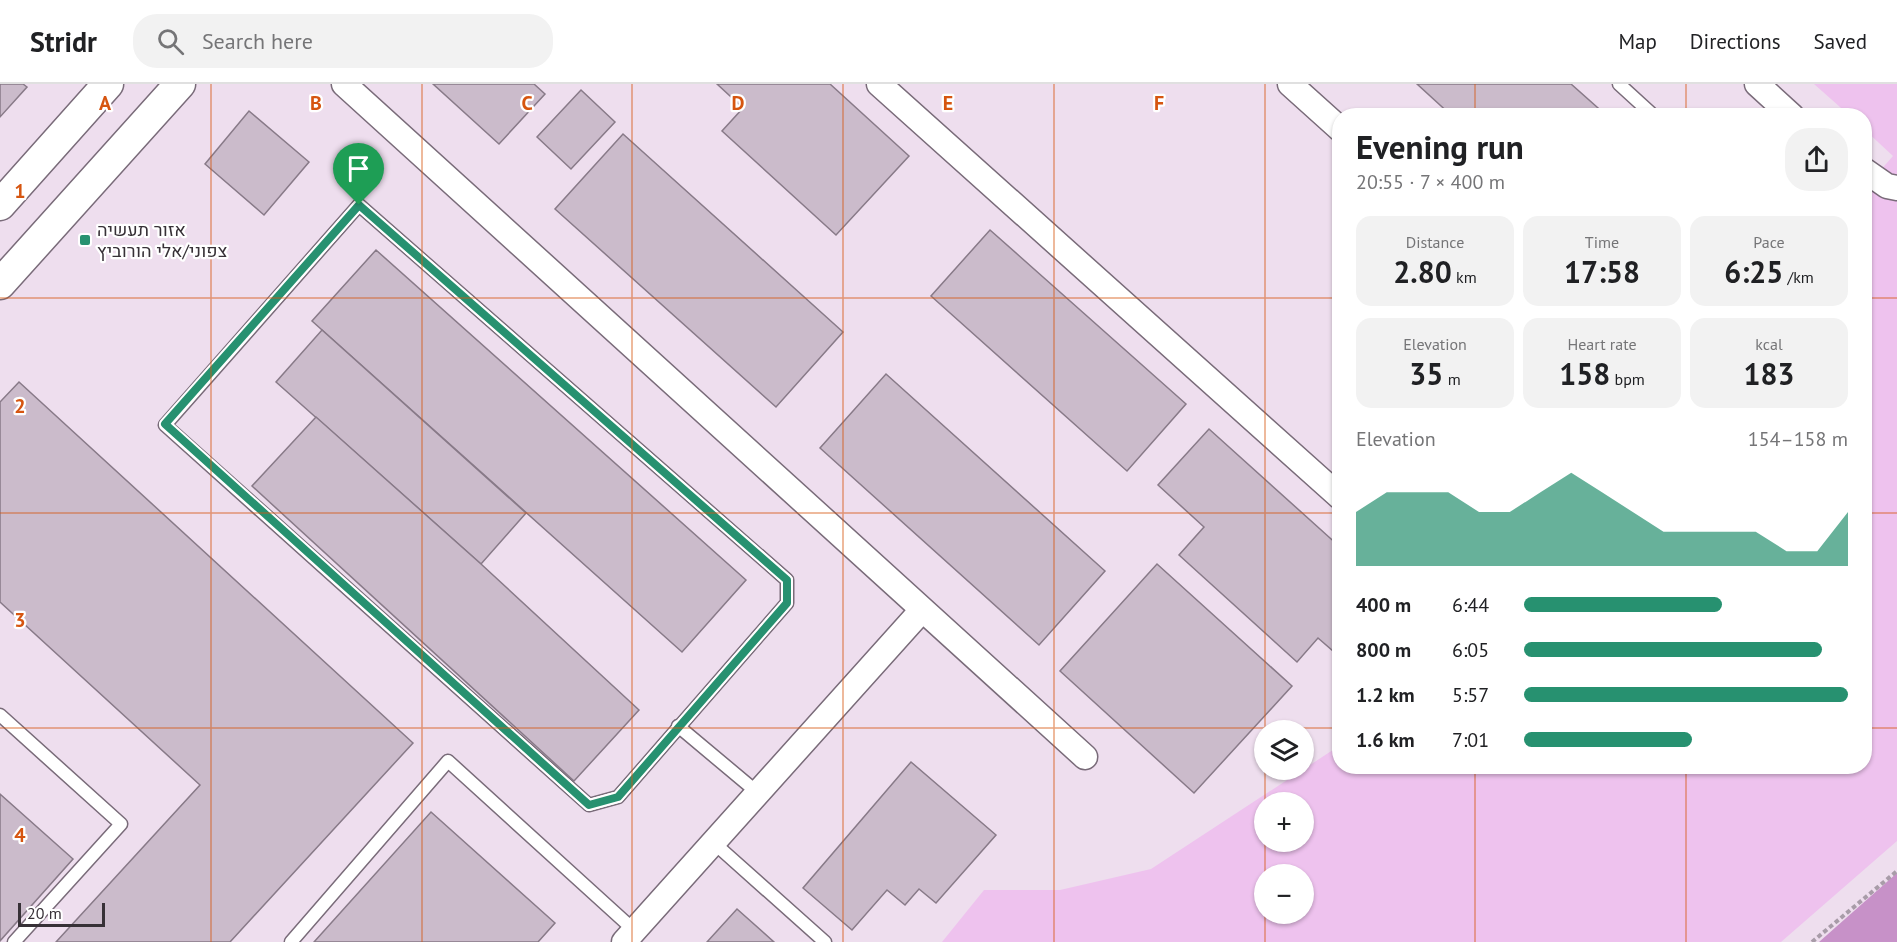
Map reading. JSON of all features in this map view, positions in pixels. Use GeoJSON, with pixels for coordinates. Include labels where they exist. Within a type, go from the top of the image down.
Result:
{"type":"FeatureCollection","features":[{"type":"Feature","properties":{"kind":"street"},"geometry":{"type":"LineString","coordinates":[[0,205],[108,84]]}},
{"type":"Feature","properties":{"kind":"street"},"geometry":{"type":"LineString","coordinates":[[0,284],[180,84]]}},
{"type":"Feature","properties":{"kind":"street"},"geometry":{"type":"LineString","coordinates":[[344,84],[1085,757]]}},
{"type":"Feature","properties":{"kind":"street"},"geometry":{"type":"LineString","coordinates":[[879,84],[1332,490]]}},
{"type":"Feature","properties":{"kind":"street"},"geometry":{"type":"LineString","coordinates":[[1290,84],[1332,122]]}},
{"type":"Feature","properties":{"kind":"street"},"geometry":{"type":"LineString","coordinates":[[1757,84],[1783,108]]}},
{"type":"Feature","properties":{"kind":"street"},"geometry":{"type":"LineString","coordinates":[[1872,176],[1887,186],[1897,189]]}},
{"type":"Feature","properties":{"kind":"street"},"geometry":{"type":"LineString","coordinates":[[630,936],[922,610]]}},
{"type":"Feature","properties":{"kind":"lane"},"geometry":{"type":"LineString","coordinates":[[1619,84],[1645,108]]}},
{"type":"Feature","properties":{"kind":"lane"},"geometry":{"type":"LineString","coordinates":[[359,205],[787,580],[787,603],[678,726],[618,797],[589,805],[165,424],[359,205]]}},
{"type":"Feature","properties":{"kind":"lane"},"geometry":{"type":"LineString","coordinates":[[0,715],[120,824],[14,942]]}},
{"type":"Feature","properties":{"kind":"lane"},"geometry":{"type":"LineString","coordinates":[[678,726],[758,793]]}},
{"type":"Feature","properties":{"kind":"lane"},"geometry":{"type":"LineString","coordinates":[[291,942],[448,761],[630,936]]}},
{"type":"Feature","properties":{"kind":"lane"},"geometry":{"type":"LineString","coordinates":[[714,843],[825,942]]}},
{"type":"Feature","properties":{"kind":"path"},"geometry":{"type":"LineString","coordinates":[[1812,942],[1894,871],[1897,871]]}},
{"type":"Feature","properties":{"kind":"shaded area"},"geometry":{"type":"Polygon","coordinates":[[[1814,84],[1897,84],[1897,841],[1781,942],[942,942],[984,890],[1060,890],[1151,869],[1254,802],[1254,852],[1314,852],[1314,792],[1269,792],[1287,780],[1314,780],[1314,762],[1332,751],[1332,774],[1872,774],[1872,180],[1893,156],[1872,136],[1872,108],[1841,108],[1814,84]]]}},
{"type":"Feature","properties":{"kind":"shaded area"},"geometry":{"type":"Polygon","coordinates":[[[1897,873],[1897,942],[1819,942],[1897,873]]]}},
{"type":"Feature","properties":{"kind":"building"},"geometry":{"type":"Polygon","coordinates":[[[0,84],[23,84],[27,87],[0,117],[0,84]]]}},
{"type":"Feature","properties":{"kind":"building"},"geometry":{"type":"Polygon","coordinates":[[[433,84],[534,84],[545,94],[499,144],[433,84]]]}},
{"type":"Feature","properties":{"kind":"building"},"geometry":{"type":"Polygon","coordinates":[[[717,84],[830,84],[909,156],[836,235],[722,131],[743,108],[717,84]]]}},
{"type":"Feature","properties":{"kind":"building"},"geometry":{"type":"Polygon","coordinates":[[[1417,84],[1571,84],[1598,108],[1443,108],[1417,84]]]}},
{"type":"Feature","properties":{"kind":"building"},"geometry":{"type":"Polygon","coordinates":[[[581,90],[615,122],[571,169],[537,137],[581,90]]]}},
{"type":"Feature","properties":{"kind":"building"},"geometry":{"type":"Polygon","coordinates":[[[249,111],[309,162],[264,215],[205,164],[249,111]]]}},
{"type":"Feature","properties":{"kind":"building"},"geometry":{"type":"Polygon","coordinates":[[[623,134],[843,332],[776,407],[555,209],[623,134]]]}},
{"type":"Feature","properties":{"kind":"building"},"geometry":{"type":"Polygon","coordinates":[[[990,230],[1186,404],[1127,471],[931,296],[990,230]]]}},
{"type":"Feature","properties":{"kind":"building"},"geometry":{"type":"Polygon","coordinates":[[[376,250],[746,580],[682,652],[312,321],[376,250]]]}},
{"type":"Feature","properties":{"kind":"building"},"geometry":{"type":"Polygon","coordinates":[[[322,330],[526,513],[481,564],[276,382],[322,330]]]}},
{"type":"Feature","properties":{"kind":"building"},"geometry":{"type":"Polygon","coordinates":[[[886,374],[1105,571],[1039,645],[820,448],[886,374]]]}},
{"type":"Feature","properties":{"kind":"building"},"geometry":{"type":"Polygon","coordinates":[[[19,382],[413,743],[230,942],[56,942],[200,785],[0,602],[0,402],[19,382]]]}},
{"type":"Feature","properties":{"kind":"building"},"geometry":{"type":"Polygon","coordinates":[[[316,417],[481,564],[639,710],[574,781],[252,486],[316,417]]]}},
{"type":"Feature","properties":{"kind":"building"},"geometry":{"type":"Polygon","coordinates":[[[1209,429],[1332,540],[1332,650],[1318,638],[1297,662],[1179,555],[1204,527],[1158,485],[1209,429]]]}},
{"type":"Feature","properties":{"kind":"building"},"geometry":{"type":"Polygon","coordinates":[[[1157,564],[1292,686],[1261,720],[1254,720],[1254,727],[1194,793],[1060,671],[1157,564]]]}},
{"type":"Feature","properties":{"kind":"building"},"geometry":{"type":"Polygon","coordinates":[[[911,762],[996,835],[936,903],[919,889],[905,905],[887,890],[852,930],[803,888],[911,762]]]}},
{"type":"Feature","properties":{"kind":"building"},"geometry":{"type":"Polygon","coordinates":[[[0,794],[73,859],[0,941],[0,794]]]}},
{"type":"Feature","properties":{"kind":"building"},"geometry":{"type":"Polygon","coordinates":[[[431,812],[555,923],[538,942],[314,942],[431,812]]]}},
{"type":"Feature","properties":{"kind":"building"},"geometry":{"type":"Polygon","coordinates":[[[737,909],[774,942],[707,942],[737,909]]]}},
{"type":"Feature","properties":{"kind":"place","name":"אזור תעשיה צפוני/אלי הורוביץ"},"geometry":{"type":"Point","coordinates":[85,240]}},
{"type":"Feature","properties":{"kind":"route"},"geometry":{"type":"LineString","coordinates":[[359,205],[787,580],[787,603],[618,797],[589,805],[165,424],[359,205]]}}]}
